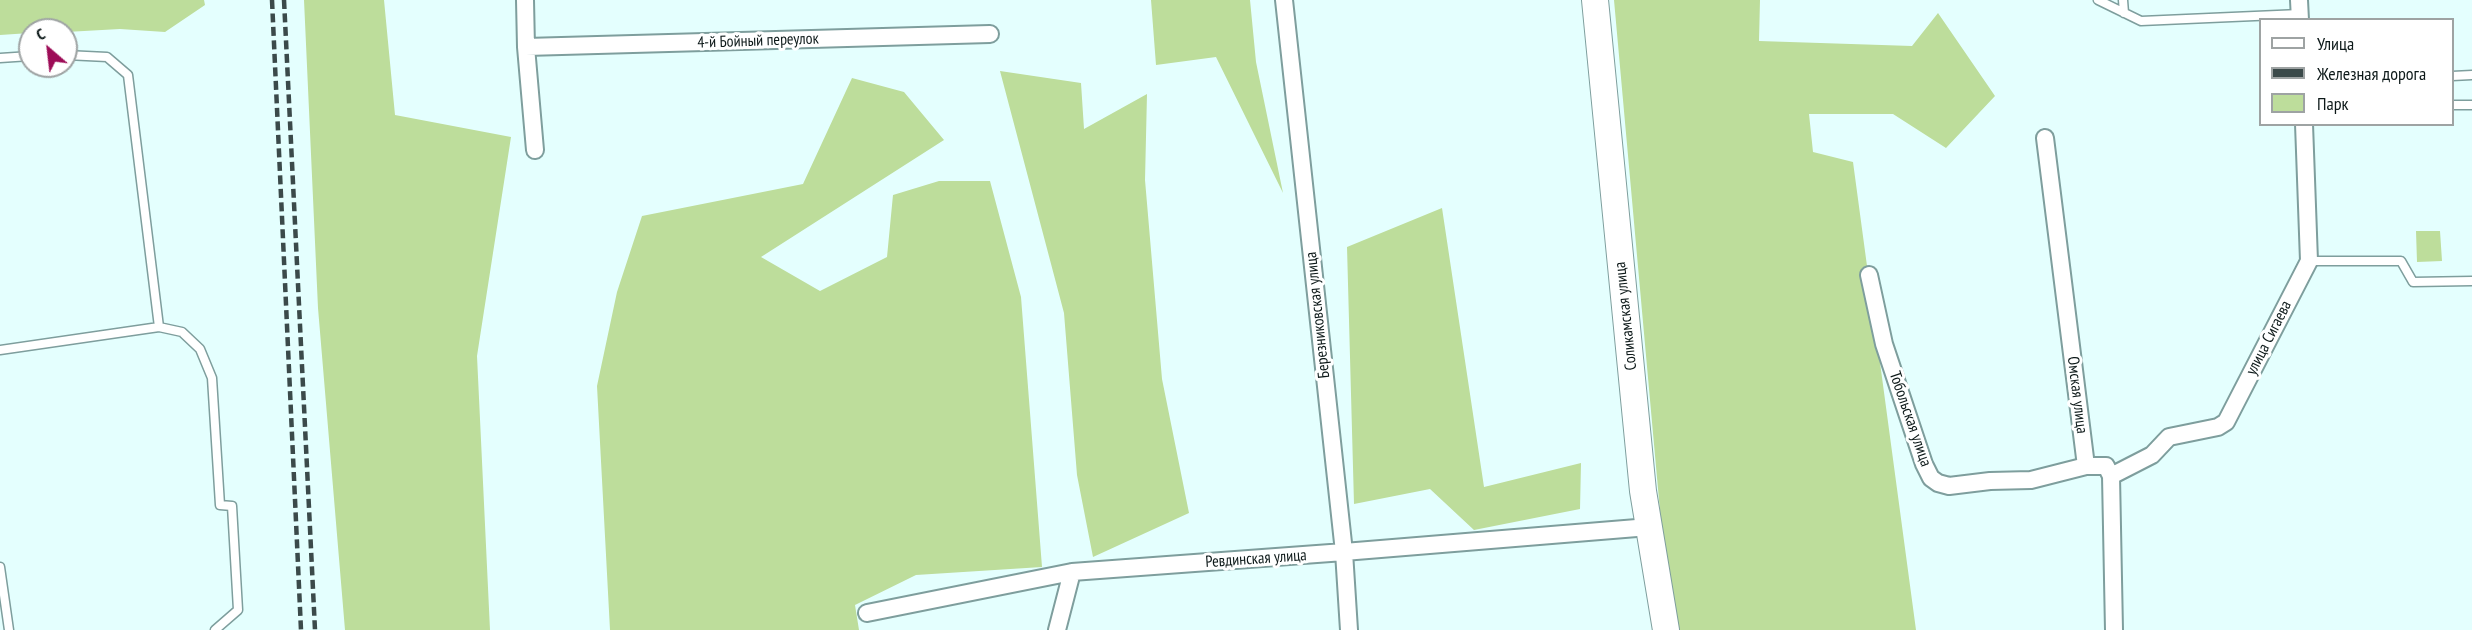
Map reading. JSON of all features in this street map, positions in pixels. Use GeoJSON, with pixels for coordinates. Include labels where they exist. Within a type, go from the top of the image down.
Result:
{"type":"FeatureCollection","features":[{"type":"Feature","properties":{"kind":"main road","name":"Соликамская улица"},"geometry":{"type":"LineString","coordinates":[[1595,0],[1643,491],[1666,630]]}},
{"type":"Feature","properties":{"kind":"street"},"geometry":{"type":"LineString","coordinates":[[525,0],[526,47],[535,150]]}},
{"type":"Feature","properties":{"kind":"street","name":"Березниковская улица"},"geometry":{"type":"LineString","coordinates":[[1284,0],[1344,552],[1348,630]]}},
{"type":"Feature","properties":{"kind":"street","name":"4-й Бойный переулок"},"geometry":{"type":"LineString","coordinates":[[526,47],[990,34]]}},
{"type":"Feature","properties":{"kind":"street","name":"улица Сигаева"},"geometry":{"type":"LineString","coordinates":[[2111,476],[2152,455],[2169,437],[2218,427],[2226,422],[2309,261],[2304,126]]}},
{"type":"Feature","properties":{"kind":"street","name":"Омская улица"},"geometry":{"type":"LineString","coordinates":[[2045,138],[2086,466]]}},
{"type":"Feature","properties":{"kind":"street","name":"Тобольская улица"},"geometry":{"type":"LineString","coordinates":[[1869,274],[1884,344],[1924,464],[1931,478],[1949,486],[1990,481],[2031,480],[2086,466]]}},
{"type":"Feature","properties":{"kind":"street"},"geometry":{"type":"LineString","coordinates":[[2086,466],[2106,466],[2111,476],[2114,630]]}},
{"type":"Feature","properties":{"kind":"street","name":"Ревдинская улица"},"geometry":{"type":"LineString","coordinates":[[867,613],[1072,572],[1649,527]]}},
{"type":"Feature","properties":{"kind":"street"},"geometry":{"type":"LineString","coordinates":[[1057,630],[1072,572]]}},
{"type":"Feature","properties":{"kind":"lane"},"geometry":{"type":"LineString","coordinates":[[2098,0],[2140,21],[2300,11]]}},
{"type":"Feature","properties":{"kind":"lane"},"geometry":{"type":"LineString","coordinates":[[2123,0],[2124,13]]}},
{"type":"Feature","properties":{"kind":"lane"},"geometry":{"type":"LineString","coordinates":[[78,56],[107,57],[128,75],[159,327]]}},
{"type":"Feature","properties":{"kind":"lane"},"geometry":{"type":"LineString","coordinates":[[0,58],[18,57]]}},
{"type":"Feature","properties":{"kind":"lane"},"geometry":{"type":"LineString","coordinates":[[2454,76],[2472,75]]}},
{"type":"Feature","properties":{"kind":"lane"},"geometry":{"type":"LineString","coordinates":[[2454,105],[2472,105]]}},
{"type":"Feature","properties":{"kind":"lane"},"geometry":{"type":"LineString","coordinates":[[2309,261],[2401,261],[2413,282],[2472,281]]}},
{"type":"Feature","properties":{"kind":"lane"},"geometry":{"type":"LineString","coordinates":[[0,350],[159,327],[182,332],[200,349],[212,378],[220,505],[232,506],[238,610],[215,630]]}},
{"type":"Feature","properties":{"kind":"lane"},"geometry":{"type":"LineString","coordinates":[[0,567],[9,630]]}},
{"type":"Feature","properties":{"kind":"green space"},"geometry":{"type":"Polygon","coordinates":[[[0,0],[204,0],[205,5],[165,32],[120,29],[78,31],[78,18],[18,18],[18,34],[0,35],[0,0]]]}},
{"type":"Feature","properties":{"kind":"green space"},"geometry":{"type":"Polygon","coordinates":[[[304,0],[384,0],[395,115],[511,137],[477,356],[490,630],[345,630],[318,308],[304,0]]]}},
{"type":"Feature","properties":{"kind":"green space"},"geometry":{"type":"Polygon","coordinates":[[[1151,0],[1250,0],[1256,62],[1283,193],[1216,57],[1156,65],[1151,0]]]}},
{"type":"Feature","properties":{"kind":"green space"},"geometry":{"type":"Polygon","coordinates":[[[1614,0],[1760,0],[1759,41],[1912,46],[1938,13],[1995,96],[1946,148],[1893,114],[1809,114],[1813,152],[1853,162],[1916,630],[1678,630],[1661,522],[1614,0]]]}},
{"type":"Feature","properties":{"kind":"green space"},"geometry":{"type":"Polygon","coordinates":[[[1000,71],[1081,83],[1084,129],[1147,94],[1145,180],[1162,379],[1189,513],[1093,557],[1077,475],[1064,313],[1000,71]]]}},
{"type":"Feature","properties":{"kind":"green space"},"geometry":{"type":"Polygon","coordinates":[[[852,78],[904,92],[944,140],[761,257],[820,291],[887,257],[893,195],[939,181],[990,181],[1021,297],[1042,567],[916,575],[855,605],[859,630],[610,630],[597,386],[617,292],[642,216],[803,184],[852,78]]]}},
{"type":"Feature","properties":{"kind":"green space"},"geometry":{"type":"Polygon","coordinates":[[[1442,208],[1484,487],[1581,463],[1580,509],[1474,530],[1430,489],[1354,504],[1347,247],[1442,208]]]}},
{"type":"Feature","properties":{"kind":"green space"},"geometry":{"type":"Polygon","coordinates":[[[2416,231],[2440,231],[2442,261],[2417,262],[2416,231]]]}},
{"type":"Feature","properties":{"kind":"railway"},"geometry":{"type":"LineString","coordinates":[[272,0],[301,630]]}},
{"type":"Feature","properties":{"kind":"railway"},"geometry":{"type":"LineString","coordinates":[[284,0],[315,630]]}}]}
